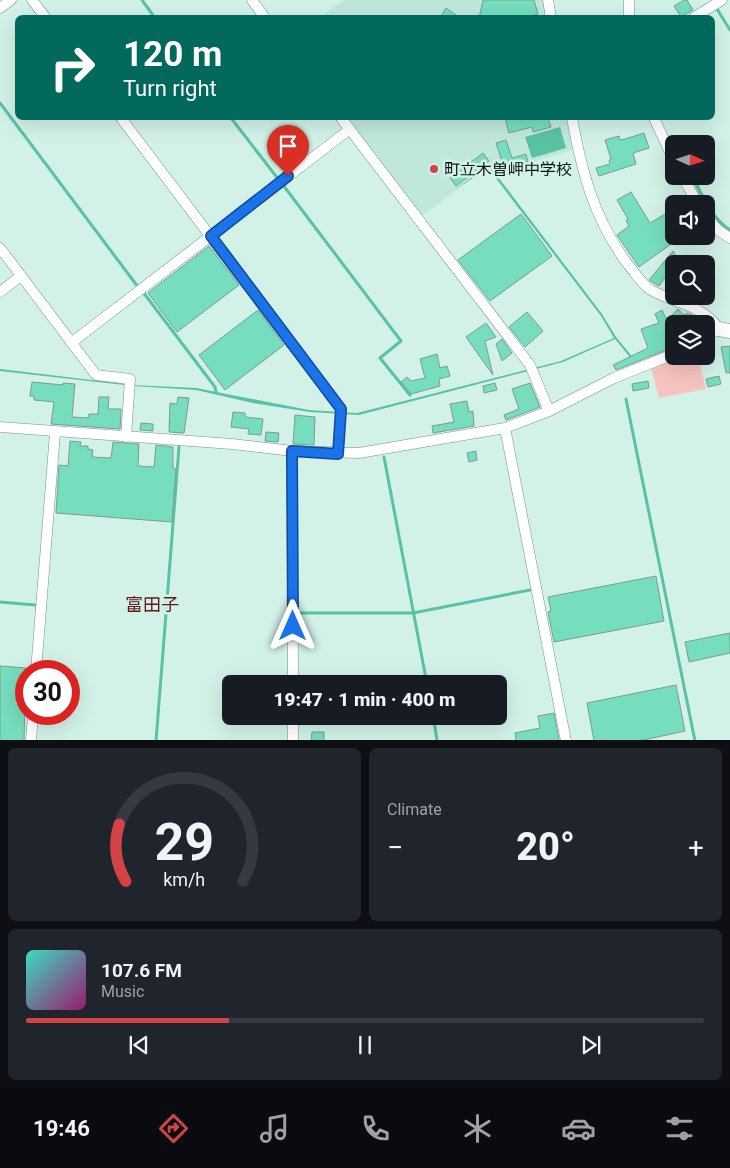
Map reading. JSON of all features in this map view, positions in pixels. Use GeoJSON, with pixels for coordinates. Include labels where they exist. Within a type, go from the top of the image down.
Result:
{"type":"FeatureCollection","features":[{"type":"Feature","properties":{"kind":"street"},"geometry":{"type":"LineString","coordinates":[[0,8],[11,0]]}},
{"type":"Feature","properties":{"kind":"street"},"geometry":{"type":"LineString","coordinates":[[32,0],[44,15]]}},
{"type":"Feature","properties":{"kind":"street"},"geometry":{"type":"LineString","coordinates":[[252,0],[263,15]]}},
{"type":"Feature","properties":{"kind":"street"},"geometry":{"type":"LineString","coordinates":[[548,0],[550,15]]}},
{"type":"Feature","properties":{"kind":"street"},"geometry":{"type":"LineString","coordinates":[[629,0],[629,15]]}},
{"type":"Feature","properties":{"kind":"street"},"geometry":{"type":"LineString","coordinates":[[698,15],[722,0]]}},
{"type":"Feature","properties":{"kind":"street"},"geometry":{"type":"LineString","coordinates":[[123,120],[211,236],[341,413],[338,454]]}},
{"type":"Feature","properties":{"kind":"street"},"geometry":{"type":"LineString","coordinates":[[343,120],[532,368],[549,411]]}},
{"type":"Feature","properties":{"kind":"street"},"geometry":{"type":"LineString","coordinates":[[572,120],[588,190],[604,229],[612,242],[649,289],[693,306],[725,330]]}},
{"type":"Feature","properties":{"kind":"street"},"geometry":{"type":"LineString","coordinates":[[655,120],[665,142]]}},
{"type":"Feature","properties":{"kind":"street"},"geometry":{"type":"LineString","coordinates":[[71,343],[350,129]]}},
{"type":"Feature","properties":{"kind":"street"},"geometry":{"type":"LineString","coordinates":[[715,226],[730,238]]}},
{"type":"Feature","properties":{"kind":"street"},"geometry":{"type":"LineString","coordinates":[[0,248],[96,375],[130,378],[126,437]]}},
{"type":"Feature","properties":{"kind":"street"},"geometry":{"type":"LineString","coordinates":[[0,292],[21,276]]}},
{"type":"Feature","properties":{"kind":"street"},"geometry":{"type":"LineString","coordinates":[[0,427],[55,433],[232,444],[338,454],[384,450],[505,428],[549,411],[614,378],[665,358]]}},
{"type":"Feature","properties":{"kind":"street"},"geometry":{"type":"LineString","coordinates":[[505,428],[566,740]]}},
{"type":"Feature","properties":{"kind":"street"},"geometry":{"type":"LineString","coordinates":[[37,660],[55,433]]}},
{"type":"Feature","properties":{"kind":"street"},"geometry":{"type":"LineString","coordinates":[[292,451],[293,675]]}},
{"type":"Feature","properties":{"kind":"street"},"geometry":{"type":"LineString","coordinates":[[31,740],[32,725]]}},
{"type":"Feature","properties":{"kind":"street"},"geometry":{"type":"LineString","coordinates":[[293,725],[293,740]]}},
{"type":"Feature","properties":{"kind":"shaded area"},"geometry":{"type":"Polygon","coordinates":[[[344,0],[544,0],[546,15],[322,15],[344,0]]]}},
{"type":"Feature","properties":{"kind":"shaded area","name":"町立木曽岬中学校"},"geometry":{"type":"Polygon","coordinates":[[[348,120],[567,120],[573,150],[495,173],[489,165],[421,217],[348,120]]]}},
{"type":"Feature","properties":{"kind":"shaded area"},"geometry":{"type":"Polygon","coordinates":[[[560,127],[566,148],[532,158],[525,137],[560,127]]]}},
{"type":"Feature","properties":{"kind":"shaded area"},"geometry":{"type":"Polygon","coordinates":[[[489,165],[635,360],[633,361],[615,339],[563,362],[359,415],[310,412],[253,403],[196,390],[133,386],[0,371],[0,369],[133,385],[196,388],[309,410],[357,413],[561,361],[614,338],[601,316],[488,168],[453,191],[489,165]]]}},
{"type":"Feature","properties":{"kind":"shaded area"},"geometry":{"type":"Polygon","coordinates":[[[695,185],[699,185],[704,195],[700,195],[695,185]]]}},
{"type":"Feature","properties":{"kind":"shaded area"},"geometry":{"type":"Polygon","coordinates":[[[715,213],[730,228],[730,232],[723,226],[717,220],[715,213]]]}},
{"type":"Feature","properties":{"kind":"shaded area"},"geometry":{"type":"Polygon","coordinates":[[[665,362],[665,365],[700,365],[706,389],[659,398],[651,368],[665,362]]]}},
{"type":"Feature","properties":{"kind":"building"},"geometry":{"type":"Polygon","coordinates":[[[483,0],[534,0],[538,14],[534,15],[480,15],[483,0]]]}},
{"type":"Feature","properties":{"kind":"building"},"geometry":{"type":"Polygon","coordinates":[[[687,0],[693,10],[684,15],[680,15],[674,6],[687,0]]]}},
{"type":"Feature","properties":{"kind":"building"},"geometry":{"type":"Polygon","coordinates":[[[446,8],[456,15],[442,15],[446,8]]]}},
{"type":"Feature","properties":{"kind":"building"},"geometry":{"type":"Polygon","coordinates":[[[506,120],[549,120],[551,127],[533,132],[532,127],[509,133],[506,120]]]}},
{"type":"Feature","properties":{"kind":"building"},"geometry":{"type":"Polygon","coordinates":[[[644,133],[649,148],[633,153],[636,164],[599,176],[596,168],[610,164],[609,160],[611,159],[605,140],[619,136],[620,140],[644,133]]]}},
{"type":"Feature","properties":{"kind":"building"},"geometry":{"type":"Polygon","coordinates":[[[506,140],[512,158],[526,154],[528,162],[505,170],[496,143],[506,140]]]}},
{"type":"Feature","properties":{"kind":"building"},"geometry":{"type":"Polygon","coordinates":[[[483,153],[489,161],[456,186],[450,178],[483,153]]]}},
{"type":"Feature","properties":{"kind":"building"},"geometry":{"type":"Polygon","coordinates":[[[631,192],[650,223],[665,214],[665,245],[670,245],[639,267],[617,235],[629,226],[626,220],[628,219],[617,200],[631,192]]]}},
{"type":"Feature","properties":{"kind":"building"},"geometry":{"type":"Polygon","coordinates":[[[521,214],[552,256],[490,301],[458,260],[521,214]]]}},
{"type":"Feature","properties":{"kind":"building"},"geometry":{"type":"Polygon","coordinates":[[[209,246],[239,285],[177,332],[148,293],[209,246]]]}},
{"type":"Feature","properties":{"kind":"building"},"geometry":{"type":"Polygon","coordinates":[[[665,261],[665,277],[659,286],[649,280],[665,261]]]}},
{"type":"Feature","properties":{"kind":"building"},"geometry":{"type":"Polygon","coordinates":[[[678,309],[684,315],[672,315],[678,309]]]}},
{"type":"Feature","properties":{"kind":"building"},"geometry":{"type":"Polygon","coordinates":[[[258,310],[284,345],[225,390],[199,355],[258,310]]]}},
{"type":"Feature","properties":{"kind":"building"},"geometry":{"type":"Polygon","coordinates":[[[662,310],[665,316],[665,351],[616,370],[613,365],[648,348],[641,329],[659,323],[655,314],[662,310]]]}},
{"type":"Feature","properties":{"kind":"building"},"geometry":{"type":"Polygon","coordinates":[[[527,312],[543,331],[525,347],[509,327],[527,312]]]}},
{"type":"Feature","properties":{"kind":"building"},"geometry":{"type":"Polygon","coordinates":[[[486,323],[496,337],[485,341],[493,375],[466,337],[486,323]]]}},
{"type":"Feature","properties":{"kind":"building"},"geometry":{"type":"Polygon","coordinates":[[[502,339],[512,353],[502,361],[496,344],[502,339]]]}},
{"type":"Feature","properties":{"kind":"building"},"geometry":{"type":"Polygon","coordinates":[[[730,346],[730,373],[726,373],[721,347],[730,346]]]}},
{"type":"Feature","properties":{"kind":"building"},"geometry":{"type":"Polygon","coordinates":[[[437,354],[440,368],[447,366],[450,376],[439,379],[440,386],[411,394],[401,382],[407,377],[411,381],[425,378],[420,359],[437,354]]]}},
{"type":"Feature","properties":{"kind":"building"},"geometry":{"type":"Polygon","coordinates":[[[719,376],[721,384],[708,387],[706,379],[719,376]]]}},
{"type":"Feature","properties":{"kind":"building"},"geometry":{"type":"Polygon","coordinates":[[[648,381],[649,388],[633,391],[632,384],[648,381]]]}},
{"type":"Feature","properties":{"kind":"building"},"geometry":{"type":"Polygon","coordinates":[[[32,382],[63,385],[63,383],[75,384],[72,417],[88,418],[89,414],[98,414],[99,397],[109,397],[108,409],[121,409],[120,429],[51,424],[54,402],[34,400],[34,396],[30,396],[32,382]]]}},
{"type":"Feature","properties":{"kind":"building"},"geometry":{"type":"Polygon","coordinates":[[[495,383],[497,390],[484,393],[483,386],[495,383]]]}},
{"type":"Feature","properties":{"kind":"building"},"geometry":{"type":"Polygon","coordinates":[[[530,383],[540,407],[506,420],[504,415],[519,409],[512,389],[530,383]]]}},
{"type":"Feature","properties":{"kind":"building"},"geometry":{"type":"Polygon","coordinates":[[[178,397],[189,398],[184,433],[169,432],[170,403],[177,404],[178,397]]]}},
{"type":"Feature","properties":{"kind":"building"},"geometry":{"type":"Polygon","coordinates":[[[467,401],[469,412],[473,411],[474,426],[433,433],[432,426],[454,422],[450,404],[467,401]]]}},
{"type":"Feature","properties":{"kind":"building"},"geometry":{"type":"Polygon","coordinates":[[[233,412],[245,413],[245,417],[263,419],[261,435],[248,434],[249,429],[231,427],[233,412]]]}},
{"type":"Feature","properties":{"kind":"building"},"geometry":{"type":"Polygon","coordinates":[[[295,415],[315,417],[314,445],[293,444],[295,415]]]}},
{"type":"Feature","properties":{"kind":"building"},"geometry":{"type":"Polygon","coordinates":[[[141,423],[153,424],[153,431],[140,430],[141,423]]]}},
{"type":"Feature","properties":{"kind":"building"},"geometry":{"type":"Polygon","coordinates":[[[266,432],[279,433],[278,442],[265,441],[266,432]]]}},
{"type":"Feature","properties":{"kind":"building"},"geometry":{"type":"Polygon","coordinates":[[[70,441],[81,442],[80,446],[88,446],[88,449],[93,450],[92,457],[111,458],[113,442],[139,444],[138,466],[154,467],[156,445],[173,447],[173,468],[176,469],[172,522],[56,513],[59,465],[68,466],[70,441]]]}},
{"type":"Feature","properties":{"kind":"building"},"geometry":{"type":"Polygon","coordinates":[[[476,451],[477,460],[469,462],[467,453],[476,451]]]}},
{"type":"Feature","properties":{"kind":"building"},"geometry":{"type":"Polygon","coordinates":[[[656,576],[664,621],[554,642],[548,612],[551,611],[548,597],[656,576]]]}},
{"type":"Feature","properties":{"kind":"building"},"geometry":{"type":"Polygon","coordinates":[[[730,633],[730,653],[689,662],[685,642],[730,633]]]}},
{"type":"Feature","properties":{"kind":"building"},"geometry":{"type":"Polygon","coordinates":[[[0,666],[15,667],[15,725],[24,725],[24,740],[0,740],[0,666]]]}},
{"type":"Feature","properties":{"kind":"building"},"geometry":{"type":"Polygon","coordinates":[[[676,685],[685,731],[644,740],[594,740],[587,703],[676,685]]]}},
{"type":"Feature","properties":{"kind":"building"},"geometry":{"type":"Polygon","coordinates":[[[554,713],[559,740],[516,740],[515,733],[540,728],[538,716],[554,713]]]}},
{"type":"Feature","properties":{"kind":"building"},"geometry":{"type":"Polygon","coordinates":[[[312,732],[324,732],[324,740],[311,740],[312,732]]]}},
{"type":"Feature","properties":{"kind":"waterway"},"geometry":{"type":"LineString","coordinates":[[142,0],[153,15]]}},
{"type":"Feature","properties":{"kind":"waterway"},"geometry":{"type":"LineString","coordinates":[[717,9],[730,30]]}},
{"type":"Feature","properties":{"kind":"waterway"},"geometry":{"type":"LineString","coordinates":[[0,103],[138,287]]}},
{"type":"Feature","properties":{"kind":"waterway"},"geometry":{"type":"LineString","coordinates":[[233,120],[279,180]]}},
{"type":"Feature","properties":{"kind":"waterway"},"geometry":{"type":"LineString","coordinates":[[283,185],[401,341],[380,358],[410,395]]}},
{"type":"Feature","properties":{"kind":"waterway"},"geometry":{"type":"LineString","coordinates":[[143,292],[215,387],[216,392]]}},
{"type":"Feature","properties":{"kind":"waterway"},"geometry":{"type":"LineString","coordinates":[[626,399],[695,740]]}},
{"type":"Feature","properties":{"kind":"waterway"},"geometry":{"type":"LineString","coordinates":[[156,740],[179,447]]}},
{"type":"Feature","properties":{"kind":"waterway"},"geometry":{"type":"LineString","coordinates":[[384,457],[425,675]]}},
{"type":"Feature","properties":{"kind":"waterway"},"geometry":{"type":"LineString","coordinates":[[297,613],[413,613],[530,590]]}},
{"type":"Feature","properties":{"kind":"waterway"},"geometry":{"type":"LineString","coordinates":[[0,602],[35,605]]}},
{"type":"Feature","properties":{"kind":"waterway"},"geometry":{"type":"LineString","coordinates":[[434,725],[437,740]]}},
{"type":"Feature","properties":{"kind":"place","name":"町立木曽岬中学校"},"geometry":{"type":"Point","coordinates":[434,169]}},
{"type":"Feature","properties":{"kind":"district","name":"富田子"},"geometry":{"type":"Point","coordinates":[152,605]}},
{"type":"Feature","properties":{"kind":"route"},"geometry":{"type":"LineString","coordinates":[[288,176],[211,236],[341,409],[338,454],[292,451],[293,626]]}}]}
